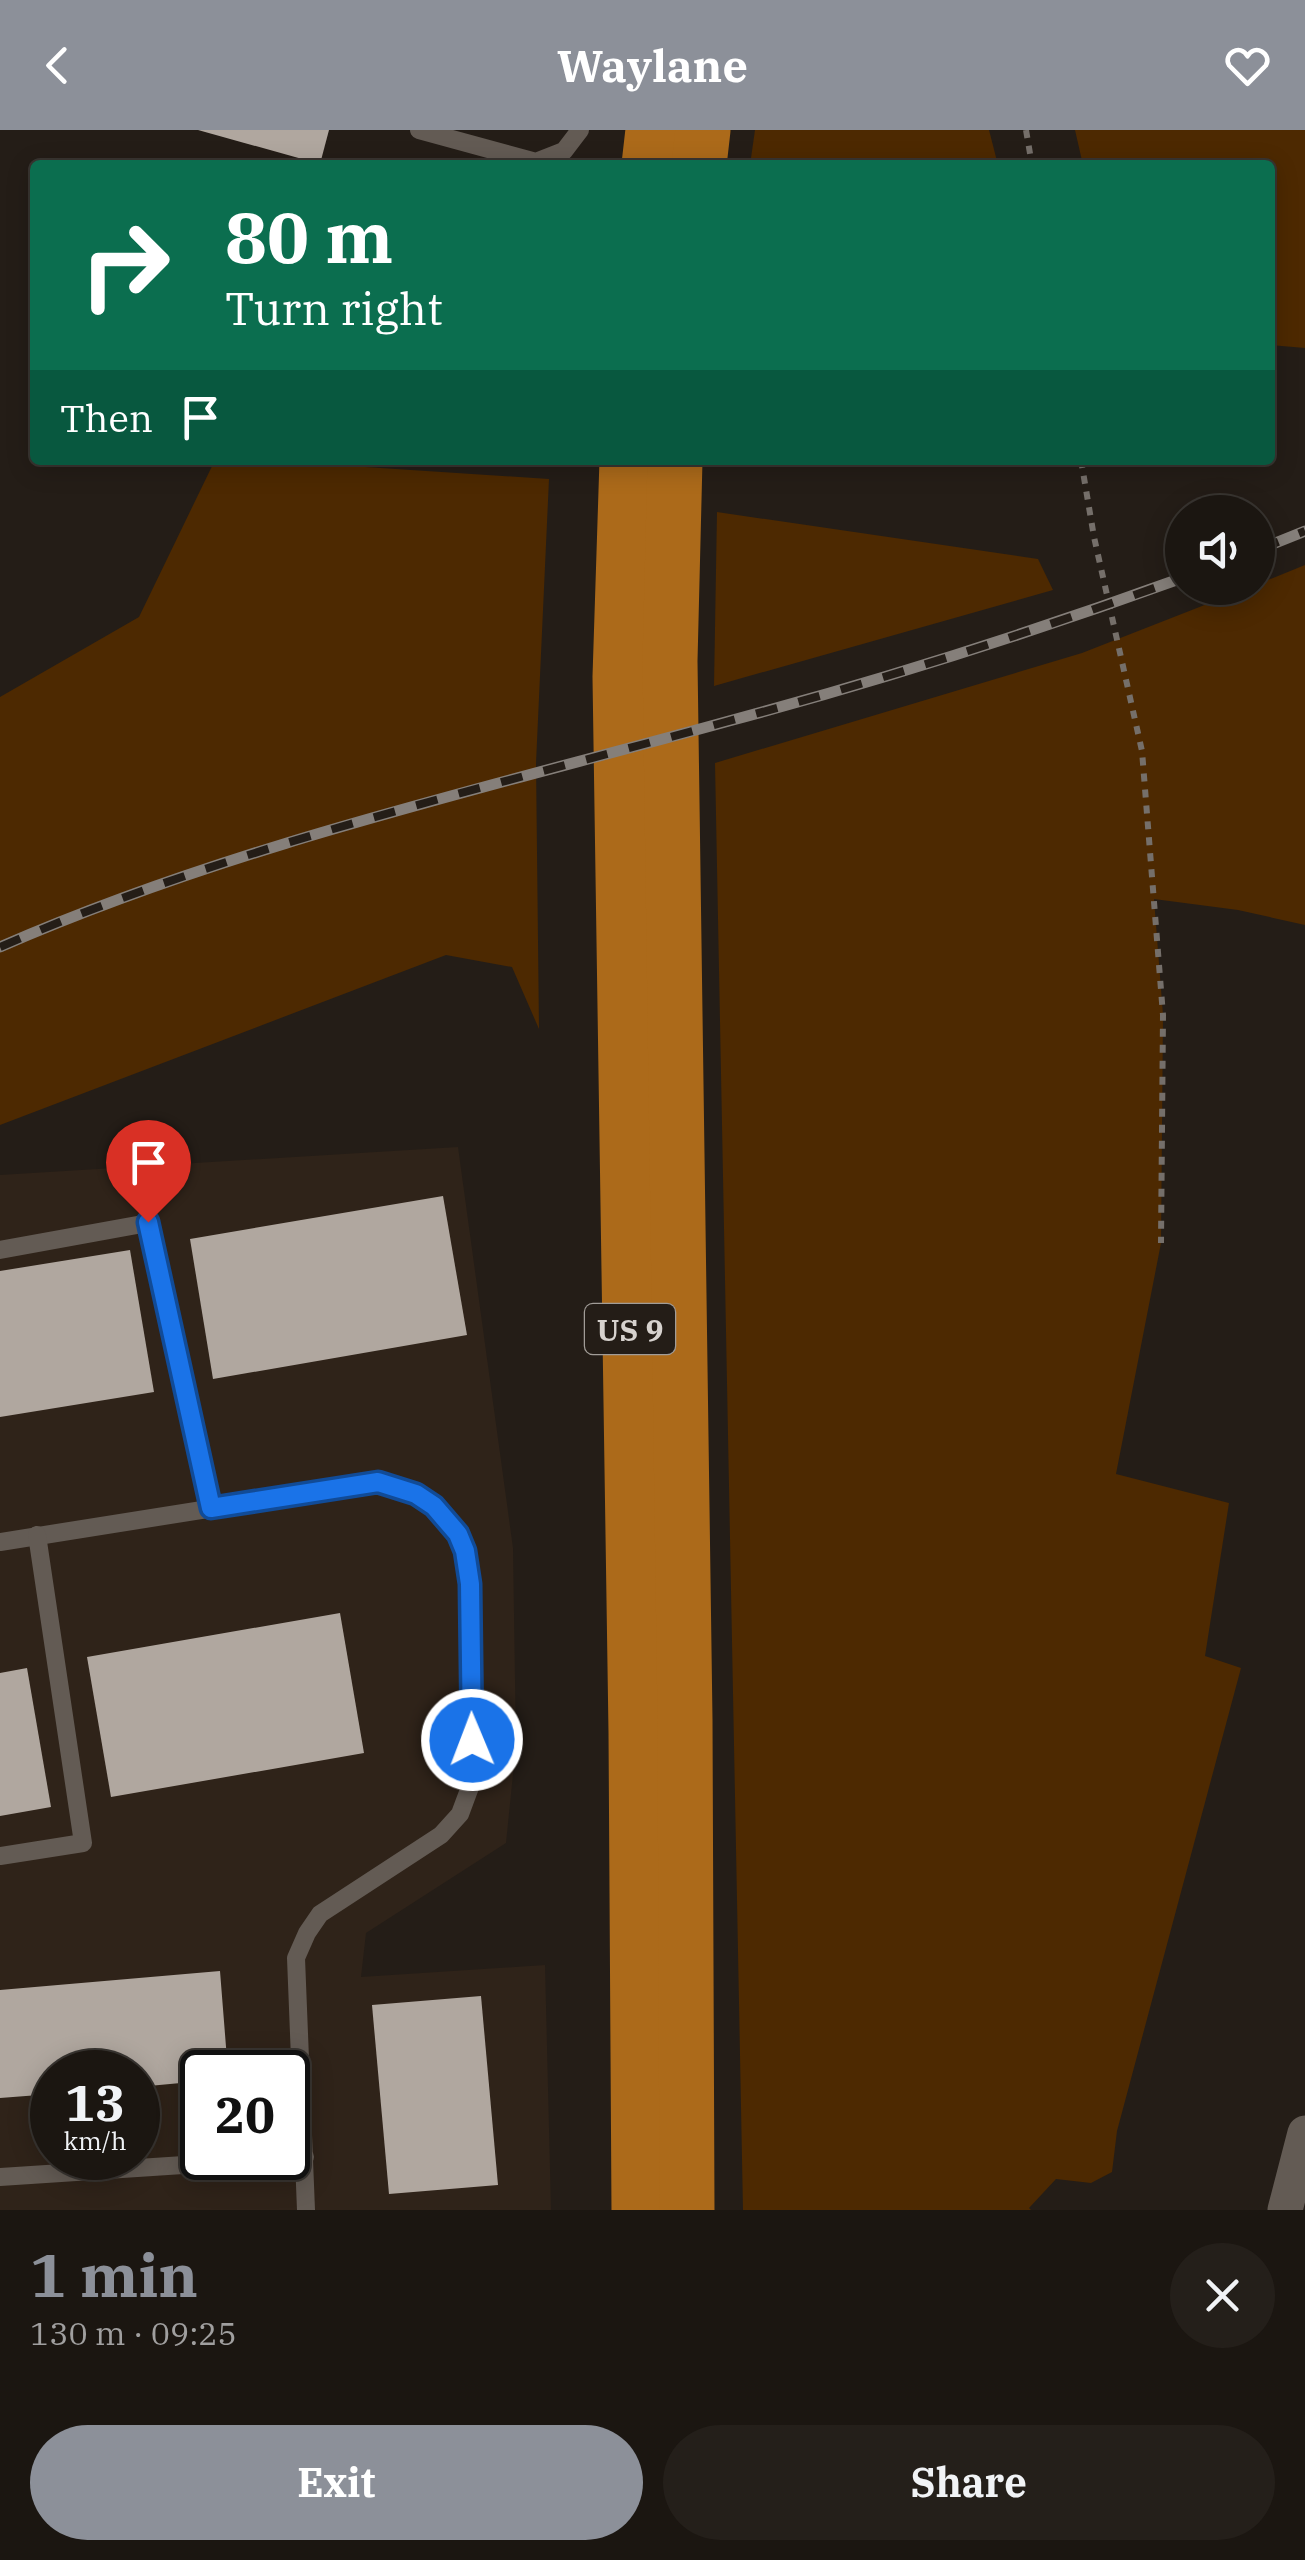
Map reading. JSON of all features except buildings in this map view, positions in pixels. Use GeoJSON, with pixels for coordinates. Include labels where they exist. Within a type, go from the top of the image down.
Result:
{"type":"FeatureCollection","features":[{"type":"Feature","properties":{"kind":"highway"},"geometry":{"type":"LineString","coordinates":[[650,160],[653,130]]}},
{"type":"Feature","properties":{"kind":"highway"},"geometry":{"type":"LineString","coordinates":[[700,160],[703,130]]}},
{"type":"Feature","properties":{"kind":"highway","name":"US 9"},"geometry":{"type":"LineString","coordinates":[[628,465],[646,595],[662,1947],[687,2210]]}},
{"type":"Feature","properties":{"kind":"highway","name":"US 9"},"geometry":{"type":"LineString","coordinates":[[646,595],[674,465]]}},
{"type":"Feature","properties":{"kind":"highway","name":"US 9"},"geometry":{"type":"LineString","coordinates":[[638,2210],[662,1947]]}},
{"type":"Feature","properties":{"kind":"street"},"geometry":{"type":"LineString","coordinates":[[1285,2210],[1305,2133]]}},
{"type":"Feature","properties":{"kind":"lane"},"geometry":{"type":"LineString","coordinates":[[420,130],[529,160]]}},
{"type":"Feature","properties":{"kind":"lane"},"geometry":{"type":"LineString","coordinates":[[542,160],[564,152],[580,130]]}},
{"type":"Feature","properties":{"kind":"lane"},"geometry":{"type":"LineString","coordinates":[[0,1250],[148,1222],[211,1508]]}},
{"type":"Feature","properties":{"kind":"lane"},"geometry":{"type":"LineString","coordinates":[[0,1542],[378,1482],[416,1494],[434,1506],[458,1534],[470,1584],[472,1779],[468,1798],[441,1835],[336,1902],[320,1914],[307,1933],[296,1958],[298,2050]]}},
{"type":"Feature","properties":{"kind":"lane"},"geometry":{"type":"LineString","coordinates":[[0,1856],[83,1842],[37,1536]]}},
{"type":"Feature","properties":{"kind":"lane"},"geometry":{"type":"LineString","coordinates":[[0,2177],[180,2166]]}},
{"type":"Feature","properties":{"kind":"lane"},"geometry":{"type":"LineString","coordinates":[[305,2180],[306,2210]]}},
{"type":"Feature","properties":{"kind":"path"},"geometry":{"type":"LineString","coordinates":[[1026,130],[1031,160]]}},
{"type":"Feature","properties":{"kind":"path"},"geometry":{"type":"LineString","coordinates":[[1082,465],[1142,750],[1163,1015],[1161,1243]]}},
{"type":"Feature","properties":{"kind":"shaded area"},"geometry":{"type":"Polygon","coordinates":[[[755,130],[989,130],[997,160],[751,160],[755,130]]]}},
{"type":"Feature","properties":{"kind":"shaded area"},"geometry":{"type":"Polygon","coordinates":[[[1075,130],[1305,130],[1305,348],[1275,345],[1275,160],[1082,160],[1075,130]]]}},
{"type":"Feature","properties":{"kind":"shaded area"},"geometry":{"type":"Polygon","coordinates":[[[213,465],[335,465],[549,479],[536,763],[539,1029],[512,967],[446,955],[0,1125],[0,697],[139,617],[213,465]]]}},
{"type":"Feature","properties":{"kind":"shaded area"},"geometry":{"type":"Polygon","coordinates":[[[717,512],[1038,559],[1053,590],[714,686],[717,512]]]}},
{"type":"Feature","properties":{"kind":"shaded area"},"geometry":{"type":"Polygon","coordinates":[[[1305,565],[1305,925],[1238,910],[1154,899],[1163,1015],[1161,1243],[1116,1474],[1229,1503],[1205,1656],[1241,1668],[1117,2131],[1112,2172],[1091,2183],[1056,2179],[1031,2210],[743,2210],[715,763],[1082,653],[1205,605],[1275,605],[1275,577],[1305,565]]]}},
{"type":"Feature","properties":{"kind":"shaded area"},"geometry":{"type":"Polygon","coordinates":[[[458,1147],[513,1548],[516,1745],[506,1843],[366,1933],[361,1977],[545,1965],[551,2210],[0,2210],[0,1175],[458,1147]]]}},
{"type":"Feature","properties":{"kind":"railway"},"geometry":{"type":"LineString","coordinates":[[1275,543],[1305,531]]}},
{"type":"Feature","properties":{"kind":"railway"},"geometry":{"type":"LineString","coordinates":[[0,947],[178,878],[269,849],[843,689],[1165,584]]}},
{"type":"Feature","properties":{"kind":"route"},"geometry":{"type":"LineString","coordinates":[[148,1222],[211,1508],[378,1482],[398,1486],[434,1506],[458,1534],[465,1551],[470,1584],[472,1740]]}}]}
